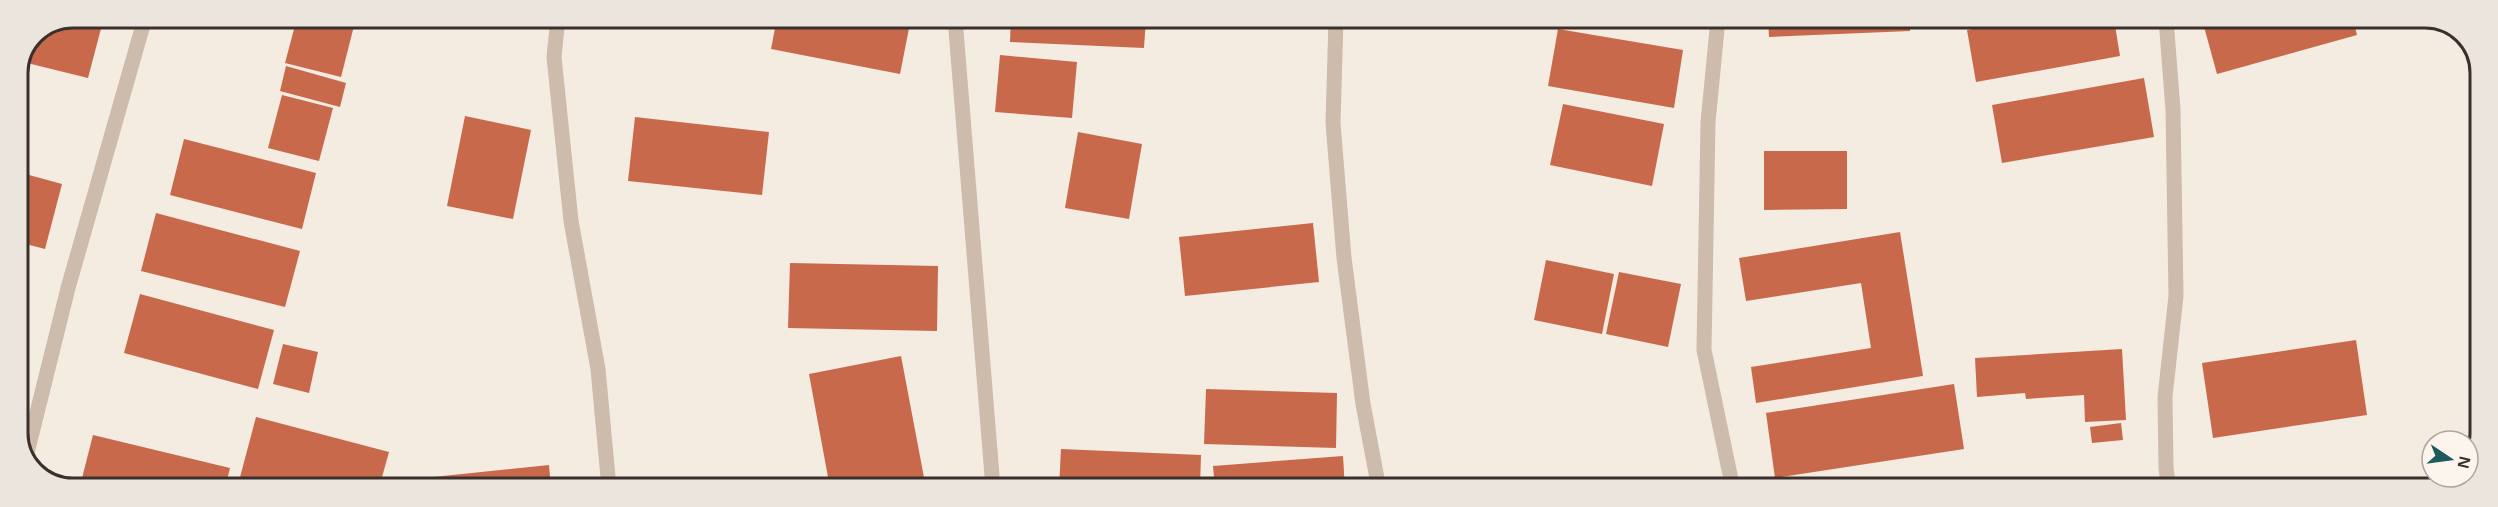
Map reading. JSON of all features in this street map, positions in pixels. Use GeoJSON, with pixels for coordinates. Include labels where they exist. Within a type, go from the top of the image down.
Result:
{"type":"FeatureCollection","features":[{"type":"Feature","properties":{"kind":"street"},"geometry":{"type":"LineString","coordinates":[[29,443],[68,288],[142,28]]}},
{"type":"Feature","properties":{"kind":"street"},"geometry":{"type":"LineString","coordinates":[[557,28],[554,57],[571,221],[598,369],[608,478]]}},
{"type":"Feature","properties":{"kind":"street"},"geometry":{"type":"LineString","coordinates":[[956,28],[992,478]]}},
{"type":"Feature","properties":{"kind":"street"},"geometry":{"type":"LineString","coordinates":[[1336,28],[1333,123],[1344,258],[1363,404],[1378,478]]}},
{"type":"Feature","properties":{"kind":"street"},"geometry":{"type":"LineString","coordinates":[[1717,28],[1708,122],[1704,350],[1731,478]]}},
{"type":"Feature","properties":{"kind":"street"},"geometry":{"type":"LineString","coordinates":[[2167,28],[2173,110],[2176,296],[2165,397],[2167,478]]}},
{"type":"Feature","properties":{"kind":"building"},"geometry":{"type":"Polygon","coordinates":[[[74,28],[101,28],[88,78],[29,64],[36,48],[48,36],[56,32],[74,28]]]}},
{"type":"Feature","properties":{"kind":"building"},"geometry":{"type":"Polygon","coordinates":[[[294,28],[353,28],[341,77],[285,63],[294,28]]]}},
{"type":"Feature","properties":{"kind":"building"},"geometry":{"type":"Polygon","coordinates":[[[775,28],[909,28],[900,74],[771,49],[775,28]]]}},
{"type":"Feature","properties":{"kind":"building"},"geometry":{"type":"Polygon","coordinates":[[[1011,28],[1145,28],[1144,48],[1010,42],[1011,28]]]}},
{"type":"Feature","properties":{"kind":"building"},"geometry":{"type":"Polygon","coordinates":[[[1768,28],[1910,28],[1910,31],[1769,37],[1768,28]]]}},
{"type":"Feature","properties":{"kind":"building"},"geometry":{"type":"Polygon","coordinates":[[[1978,28],[2115,28],[2120,56],[1976,82],[1967,30],[1978,28]]]}},
{"type":"Feature","properties":{"kind":"building"},"geometry":{"type":"Polygon","coordinates":[[[2204,28],[2355,28],[2357,35],[2217,74],[2204,28]]]}},
{"type":"Feature","properties":{"kind":"building"},"geometry":{"type":"Polygon","coordinates":[[[1558,29],[1683,50],[1674,108],[1548,86],[1558,29]]]}},
{"type":"Feature","properties":{"kind":"building"},"geometry":{"type":"Polygon","coordinates":[[[1000,55],[1077,62],[1072,118],[995,112],[1000,55]]]}},
{"type":"Feature","properties":{"kind":"building"},"geometry":{"type":"Polygon","coordinates":[[[286,66],[346,83],[340,107],[280,91],[286,66]]]}},
{"type":"Feature","properties":{"kind":"building"},"geometry":{"type":"Polygon","coordinates":[[[2144,78],[2154,137],[2002,163],[1992,105],[2144,78]]]}},
{"type":"Feature","properties":{"kind":"building"},"geometry":{"type":"Polygon","coordinates":[[[282,95],[333,108],[319,161],[268,148],[282,95]]]}},
{"type":"Feature","properties":{"kind":"building"},"geometry":{"type":"Polygon","coordinates":[[[1563,104],[1664,124],[1652,186],[1550,165],[1563,104]]]}},
{"type":"Feature","properties":{"kind":"building"},"geometry":{"type":"Polygon","coordinates":[[[465,116],[531,130],[513,219],[447,206],[465,116]]]}},
{"type":"Feature","properties":{"kind":"building"},"geometry":{"type":"Polygon","coordinates":[[[635,117],[769,132],[762,195],[628,181],[635,117]]]}},
{"type":"Feature","properties":{"kind":"building"},"geometry":{"type":"Polygon","coordinates":[[[1078,132],[1142,144],[1129,219],[1065,208],[1078,132]]]}},
{"type":"Feature","properties":{"kind":"building"},"geometry":{"type":"Polygon","coordinates":[[[184,139],[316,173],[302,229],[170,195],[184,139]]]}},
{"type":"Feature","properties":{"kind":"building"},"geometry":{"type":"Polygon","coordinates":[[[1764,151],[1847,151],[1847,209],[1764,210],[1764,151]]]}},
{"type":"Feature","properties":{"kind":"building"},"geometry":{"type":"Polygon","coordinates":[[[28,175],[62,184],[45,249],[28,245],[28,175]]]}},
{"type":"Feature","properties":{"kind":"building"},"geometry":{"type":"Polygon","coordinates":[[[156,213],[300,251],[285,307],[141,271],[156,213]]]}},
{"type":"Feature","properties":{"kind":"building"},"geometry":{"type":"Polygon","coordinates":[[[1313,223],[1319,282],[1185,296],[1179,237],[1313,223]]]}},
{"type":"Feature","properties":{"kind":"building"},"geometry":{"type":"Polygon","coordinates":[[[1900,232],[1923,376],[1756,403],[1751,367],[1871,348],[1861,283],[1746,301],[1739,258],[1900,232]]]}},
{"type":"Feature","properties":{"kind":"building"},"geometry":{"type":"Polygon","coordinates":[[[1546,260],[1614,274],[1602,334],[1534,320],[1546,260]]]}},
{"type":"Feature","properties":{"kind":"building"},"geometry":{"type":"Polygon","coordinates":[[[790,263],[938,266],[937,331],[788,328],[790,263]]]}},
{"type":"Feature","properties":{"kind":"building"},"geometry":{"type":"Polygon","coordinates":[[[1619,272],[1681,284],[1668,347],[1606,334],[1619,272]]]}},
{"type":"Feature","properties":{"kind":"building"},"geometry":{"type":"Polygon","coordinates":[[[140,294],[274,330],[258,389],[124,353],[140,294]]]}},
{"type":"Feature","properties":{"kind":"building"},"geometry":{"type":"Polygon","coordinates":[[[2356,340],[2367,415],[2213,438],[2202,363],[2356,340]]]}},
{"type":"Feature","properties":{"kind":"building"},"geometry":{"type":"Polygon","coordinates":[[[283,344],[318,352],[309,393],[273,384],[283,344]]]}},
{"type":"Feature","properties":{"kind":"building"},"geometry":{"type":"Polygon","coordinates":[[[2122,349],[2126,420],[2085,422],[2084,395],[2026,399],[2025,393],[1977,397],[1975,358],[2122,349]]]}},
{"type":"Feature","properties":{"kind":"building"},"geometry":{"type":"Polygon","coordinates":[[[901,356],[924,478],[828,478],[809,374],[901,356]]]}},
{"type":"Feature","properties":{"kind":"building"},"geometry":{"type":"Polygon","coordinates":[[[1954,384],[1964,449],[1775,478],[1766,413],[1954,384]]]}},
{"type":"Feature","properties":{"kind":"building"},"geometry":{"type":"Polygon","coordinates":[[[1206,389],[1337,393],[1336,448],[1204,444],[1206,389]]]}},
{"type":"Feature","properties":{"kind":"building"},"geometry":{"type":"Polygon","coordinates":[[[256,417],[389,452],[382,478],[240,478],[256,417]]]}},
{"type":"Feature","properties":{"kind":"building"},"geometry":{"type":"Polygon","coordinates":[[[2121,423],[2123,440],[2092,443],[2090,427],[2121,423]]]}},
{"type":"Feature","properties":{"kind":"building"},"geometry":{"type":"Polygon","coordinates":[[[93,435],[230,468],[228,478],[82,478],[93,435]]]}},
{"type":"Feature","properties":{"kind":"building"},"geometry":{"type":"Polygon","coordinates":[[[1061,449],[1201,455],[1200,478],[1060,478],[1061,449]]]}},
{"type":"Feature","properties":{"kind":"building"},"geometry":{"type":"Polygon","coordinates":[[[1343,456],[1344,478],[1214,478],[1213,466],[1343,456]]]}},
{"type":"Feature","properties":{"kind":"building"},"geometry":{"type":"Polygon","coordinates":[[[549,465],[550,478],[424,478],[549,465]]]}}]}
